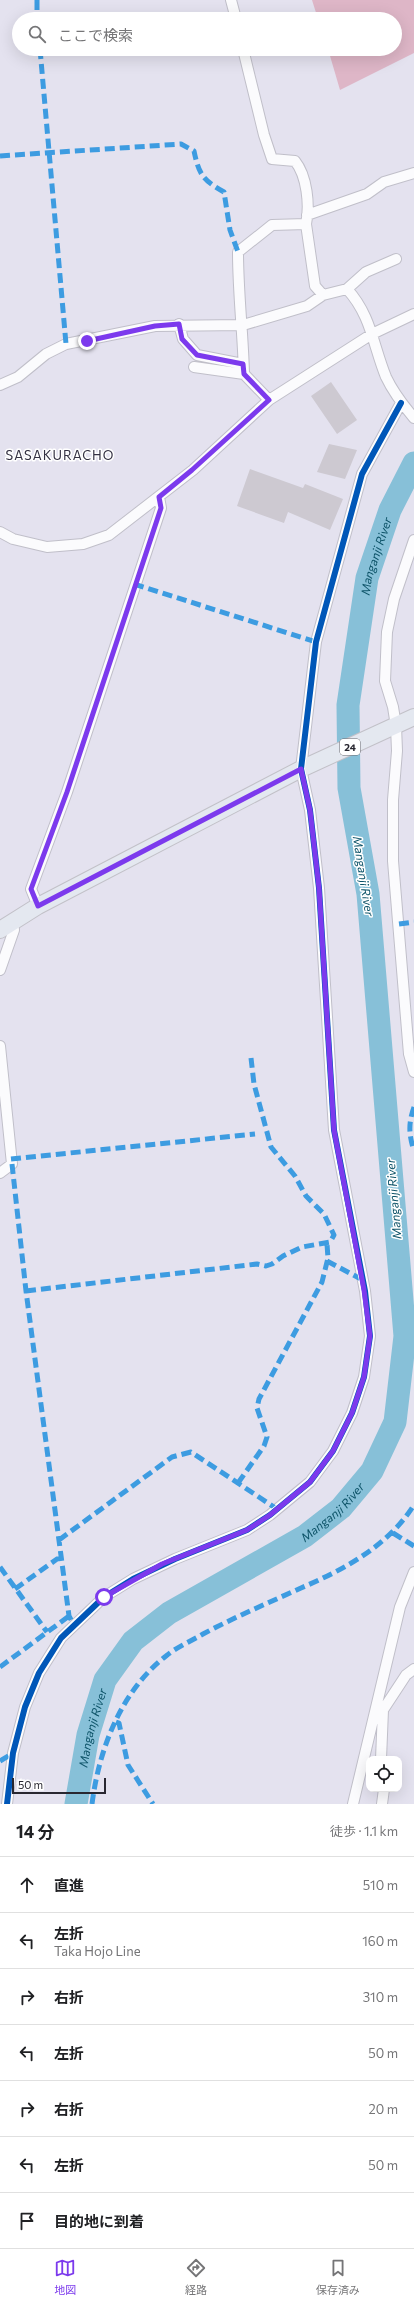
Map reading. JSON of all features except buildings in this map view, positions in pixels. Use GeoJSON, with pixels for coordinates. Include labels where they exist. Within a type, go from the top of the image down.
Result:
{"type":"FeatureCollection","features":[{"type":"Feature","properties":{"kind":"main road","name":"24"},"geometry":{"type":"LineString","coordinates":[[7,926],[38,906],[307,767],[414,717]]}},
{"type":"Feature","properties":{"kind":"street"},"geometry":{"type":"LineString","coordinates":[[231,0],[234,12]]}},
{"type":"Feature","properties":{"kind":"street"},"geometry":{"type":"LineString","coordinates":[[245,56],[264,135],[272,159],[295,161],[302,170],[315,286],[323,295]]}},
{"type":"Feature","properties":{"kind":"street"},"geometry":{"type":"LineString","coordinates":[[243,369],[243,325],[239,302],[238,252],[272,225],[307,219],[367,194],[384,182],[414,173]]}},
{"type":"Feature","properties":{"kind":"street"},"geometry":{"type":"LineString","coordinates":[[0,385],[18,377],[46,354],[66,344],[155,326],[179,324],[243,325],[307,306],[323,295],[347,290],[366,272],[396,259]]}},
{"type":"Feature","properties":{"kind":"street"},"geometry":{"type":"LineString","coordinates":[[347,290],[356,299],[371,326],[372,334],[386,376],[401,403],[411,415]]}},
{"type":"Feature","properties":{"kind":"street"},"geometry":{"type":"LineString","coordinates":[[0,532],[13,539],[48,547],[83,544],[109,535],[192,470],[269,400],[372,334],[414,314]]}},
{"type":"Feature","properties":{"kind":"street"},"geometry":{"type":"LineString","coordinates":[[179,324],[182,339],[197,355],[243,369],[269,400]]}},
{"type":"Feature","properties":{"kind":"street"},"geometry":{"type":"LineString","coordinates":[[194,367],[243,369]]}},
{"type":"Feature","properties":{"kind":"street"},"geometry":{"type":"LineString","coordinates":[[7,1804],[13,1752],[25,1707],[39,1673],[61,1638],[104,1597],[133,1579],[162,1564],[247,1530],[270,1515],[310,1482],[333,1451],[352,1413],[364,1377],[370,1336],[364,1290],[334,1130],[319,888],[310,810],[307,767],[316,642],[362,474],[401,403]]}},
{"type":"Feature","properties":{"kind":"street"},"geometry":{"type":"LineString","coordinates":[[38,906],[31,889],[67,792],[161,508],[159,497]]}},
{"type":"Feature","properties":{"kind":"street"},"geometry":{"type":"LineString","coordinates":[[414,540],[394,599],[387,632],[385,680],[393,707],[392,728],[397,751],[393,800],[394,860],[409,1054],[414,1072]]}},
{"type":"Feature","properties":{"kind":"street"},"geometry":{"type":"LineString","coordinates":[[0,970],[14,930],[7,926]]}},
{"type":"Feature","properties":{"kind":"street"},"geometry":{"type":"LineString","coordinates":[[0,1046],[12,1164],[0,1173]]}},
{"type":"Feature","properties":{"kind":"street"},"geometry":{"type":"LineString","coordinates":[[353,1804],[378,1712],[400,1607],[414,1572]]}},
{"type":"Feature","properties":{"kind":"street"},"geometry":{"type":"LineString","coordinates":[[381,1756],[378,1712],[406,1675],[414,1669]]}},
{"type":"Feature","properties":{"kind":"street"},"geometry":{"type":"LineString","coordinates":[[382,1804],[384,1792]]}},
{"type":"Feature","properties":{"kind":"shaded area"},"geometry":{"type":"Polygon","coordinates":[[[312,0],[414,0],[414,53],[340,90],[330,56],[402,56],[402,12],[316,12],[312,0]]]}},
{"type":"Feature","properties":{"kind":"waterway","name":"Manganji River"},"geometry":{"type":"LineString","coordinates":[[76,1804],[88,1735],[105,1680],[133,1641],[169,1613],[305,1536],[341,1508],[372,1471],[395,1422],[405,1336],[368,894],[349,788],[348,705],[367,578],[390,510],[414,463]]}},
{"type":"Feature","properties":{"kind":"marked path"},"geometry":{"type":"LineString","coordinates":[[37,0],[37,12]]}},
{"type":"Feature","properties":{"kind":"marked path"},"geometry":{"type":"LineString","coordinates":[[41,56],[66,344]]}},
{"type":"Feature","properties":{"kind":"marked path"},"geometry":{"type":"LineString","coordinates":[[0,156],[181,144],[194,151],[198,166],[203,176],[211,184],[224,192],[230,230],[238,252]]}},
{"type":"Feature","properties":{"kind":"marked path"},"geometry":{"type":"LineString","coordinates":[[134,584],[316,642]]}},
{"type":"Feature","properties":{"kind":"marked path"},"geometry":{"type":"LineString","coordinates":[[399,924],[414,922]]}},
{"type":"Feature","properties":{"kind":"marked path"},"geometry":{"type":"LineString","coordinates":[[26,1291],[257,1264],[266,1266],[302,1247],[330,1242],[334,1235],[324,1214],[306,1196],[295,1176],[271,1147],[254,1084],[251,1058]]}},
{"type":"Feature","properties":{"kind":"marked path"},"geometry":{"type":"LineString","coordinates":[[414,1107],[410,1129],[414,1151]]}},
{"type":"Feature","properties":{"kind":"marked path"},"geometry":{"type":"LineString","coordinates":[[11,1159],[255,1134]]}},
{"type":"Feature","properties":{"kind":"marked path"},"geometry":{"type":"LineString","coordinates":[[12,1164],[26,1291],[69,1616],[74,1625]]}},
{"type":"Feature","properties":{"kind":"marked path"},"geometry":{"type":"LineString","coordinates":[[238,1483],[264,1446],[267,1437],[257,1408],[259,1399],[322,1282],[328,1258],[327,1244]]}},
{"type":"Feature","properties":{"kind":"marked path"},"geometry":{"type":"LineString","coordinates":[[327,1261],[359,1278],[362,1277]]}},
{"type":"Feature","properties":{"kind":"marked path"},"geometry":{"type":"LineString","coordinates":[[59,1540],[172,1457],[191,1452],[277,1509]]}},
{"type":"Feature","properties":{"kind":"marked path"},"geometry":{"type":"LineString","coordinates":[[92,1804],[100,1763],[115,1722],[136,1686],[150,1670],[170,1653],[203,1634],[334,1573],[364,1555],[392,1533],[414,1505]]}},
{"type":"Feature","properties":{"kind":"marked path"},"geometry":{"type":"LineString","coordinates":[[393,1533],[414,1546]]}},
{"type":"Feature","properties":{"kind":"marked path"},"geometry":{"type":"LineString","coordinates":[[15,1589],[57,1559],[61,1558]]}},
{"type":"Feature","properties":{"kind":"marked path"},"geometry":{"type":"LineString","coordinates":[[0,1567],[47,1632]]}},
{"type":"Feature","properties":{"kind":"marked path"},"geometry":{"type":"LineString","coordinates":[[0,1667],[69,1616]]}},
{"type":"Feature","properties":{"kind":"marked path"},"geometry":{"type":"LineString","coordinates":[[116,1722],[119,1723],[128,1765],[153,1804]]}},
{"type":"Feature","properties":{"kind":"marked path"},"geometry":{"type":"LineString","coordinates":[[0,1761],[13,1753]]}},
{"type":"Feature","properties":{"kind":"cycle path"},"geometry":{"type":"LineString","coordinates":[[7,1804],[13,1753],[25,1707],[39,1673],[61,1638],[104,1597],[133,1579],[175,1559],[247,1530],[270,1515],[310,1482],[333,1451],[352,1413],[364,1377],[370,1336],[365,1291],[334,1130],[319,888],[310,810],[301,769],[316,642],[362,474],[401,403]]}},
{"type":"Feature","properties":{"kind":"district","name":"SASAKURACHO"},"geometry":{"type":"Point","coordinates":[60,455]}},
{"type":"Feature","properties":{"kind":"route"},"geometry":{"type":"LineString","coordinates":[[87,341],[155,326],[179,324],[182,339],[197,355],[243,364],[244,374],[269,400],[192,470],[159,497],[161,508],[134,584],[67,792],[31,889],[38,906],[301,769],[310,810],[319,888],[334,1130],[364,1290],[370,1336],[364,1377],[352,1413],[333,1451],[310,1482],[270,1515],[247,1530],[228,1539],[162,1564],[133,1579],[104,1597]]}}]}
